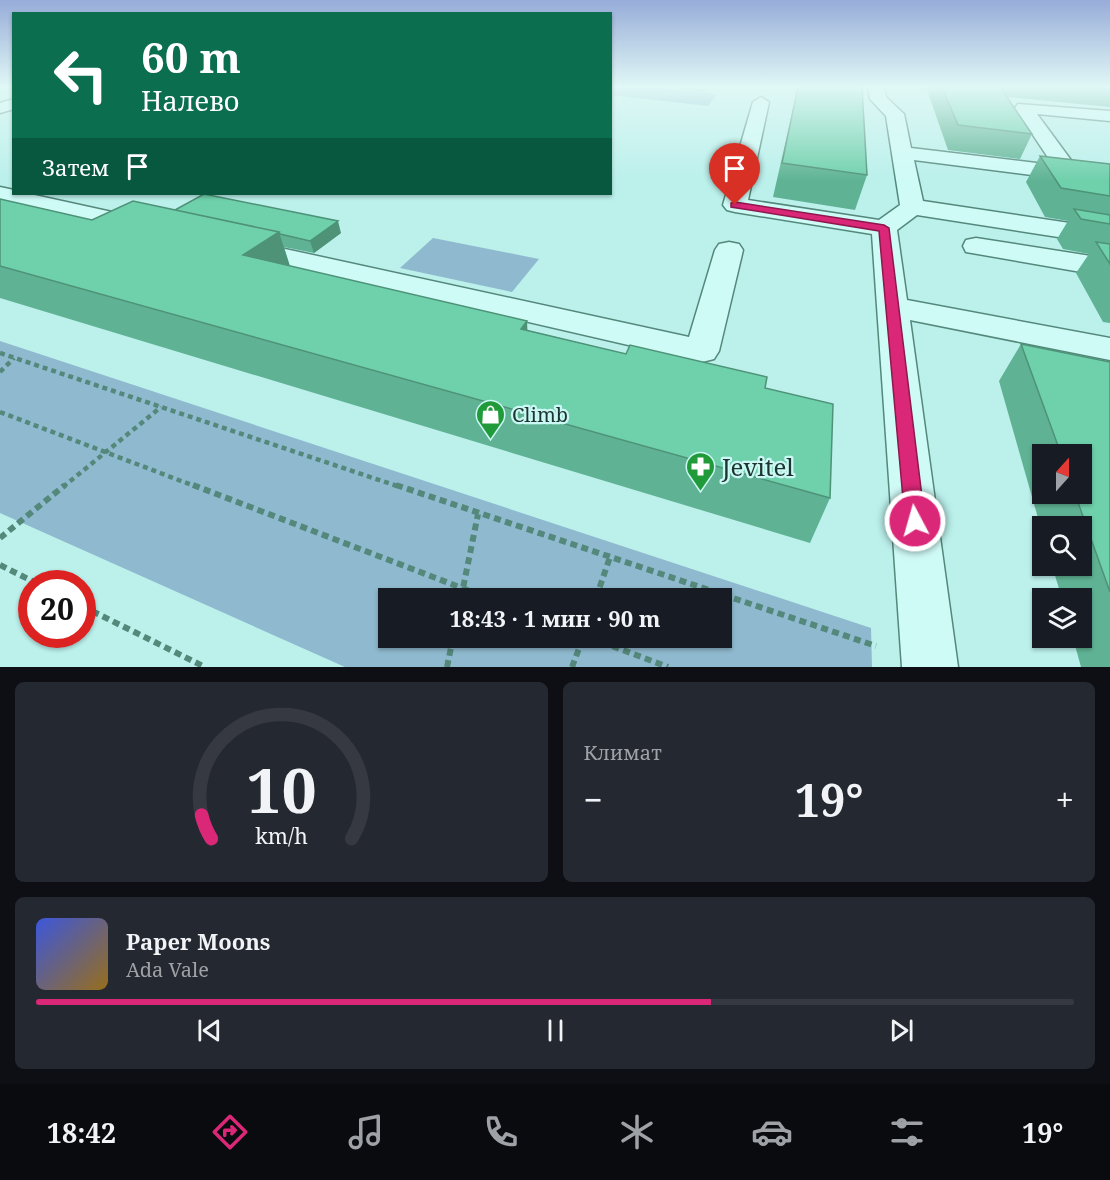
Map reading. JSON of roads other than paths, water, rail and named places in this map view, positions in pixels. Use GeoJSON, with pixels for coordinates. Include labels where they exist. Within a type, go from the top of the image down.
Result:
{"type":"FeatureCollection","features":[{"type":"Feature","properties":{"kind":"lane"},"geometry":{"type":"LineString","coordinates":[[757,118],[735,205],[884,228],[912,207],[1110,237]]}},
{"type":"Feature","properties":{"kind":"lane"},"geometry":{"type":"LineString","coordinates":[[896,118],[912,207]]}},
{"type":"Feature","properties":{"kind":"lane"},"geometry":{"type":"LineString","coordinates":[[1031,118],[1069,173]]}},
{"type":"Feature","properties":{"kind":"lane"},"geometry":{"type":"LineString","coordinates":[[903,153],[1110,178]]}},
{"type":"Feature","properties":{"kind":"lane"},"geometry":{"type":"LineString","coordinates":[[0,194],[173,232]]}},
{"type":"Feature","properties":{"kind":"lane"},"geometry":{"type":"LineString","coordinates":[[884,228],[930,666]]}},
{"type":"Feature","properties":{"kind":"lane"},"geometry":{"type":"LineString","coordinates":[[219,243],[702,351],[729,250]]}},
{"type":"Feature","properties":{"kind":"lane"},"geometry":{"type":"LineString","coordinates":[[976,246],[1110,268]]}},
{"type":"Feature","properties":{"kind":"lane"},"geometry":{"type":"LineString","coordinates":[[892,306],[1110,349]]}},
{"type":"Feature","properties":{"kind":"place","name":"Climb"},"geometry":{"type":"Point","coordinates":[491,440]}},
{"type":"Feature","properties":{"kind":"place","name":"Jevitel"},"geometry":{"type":"Point","coordinates":[701,492]}}]}
